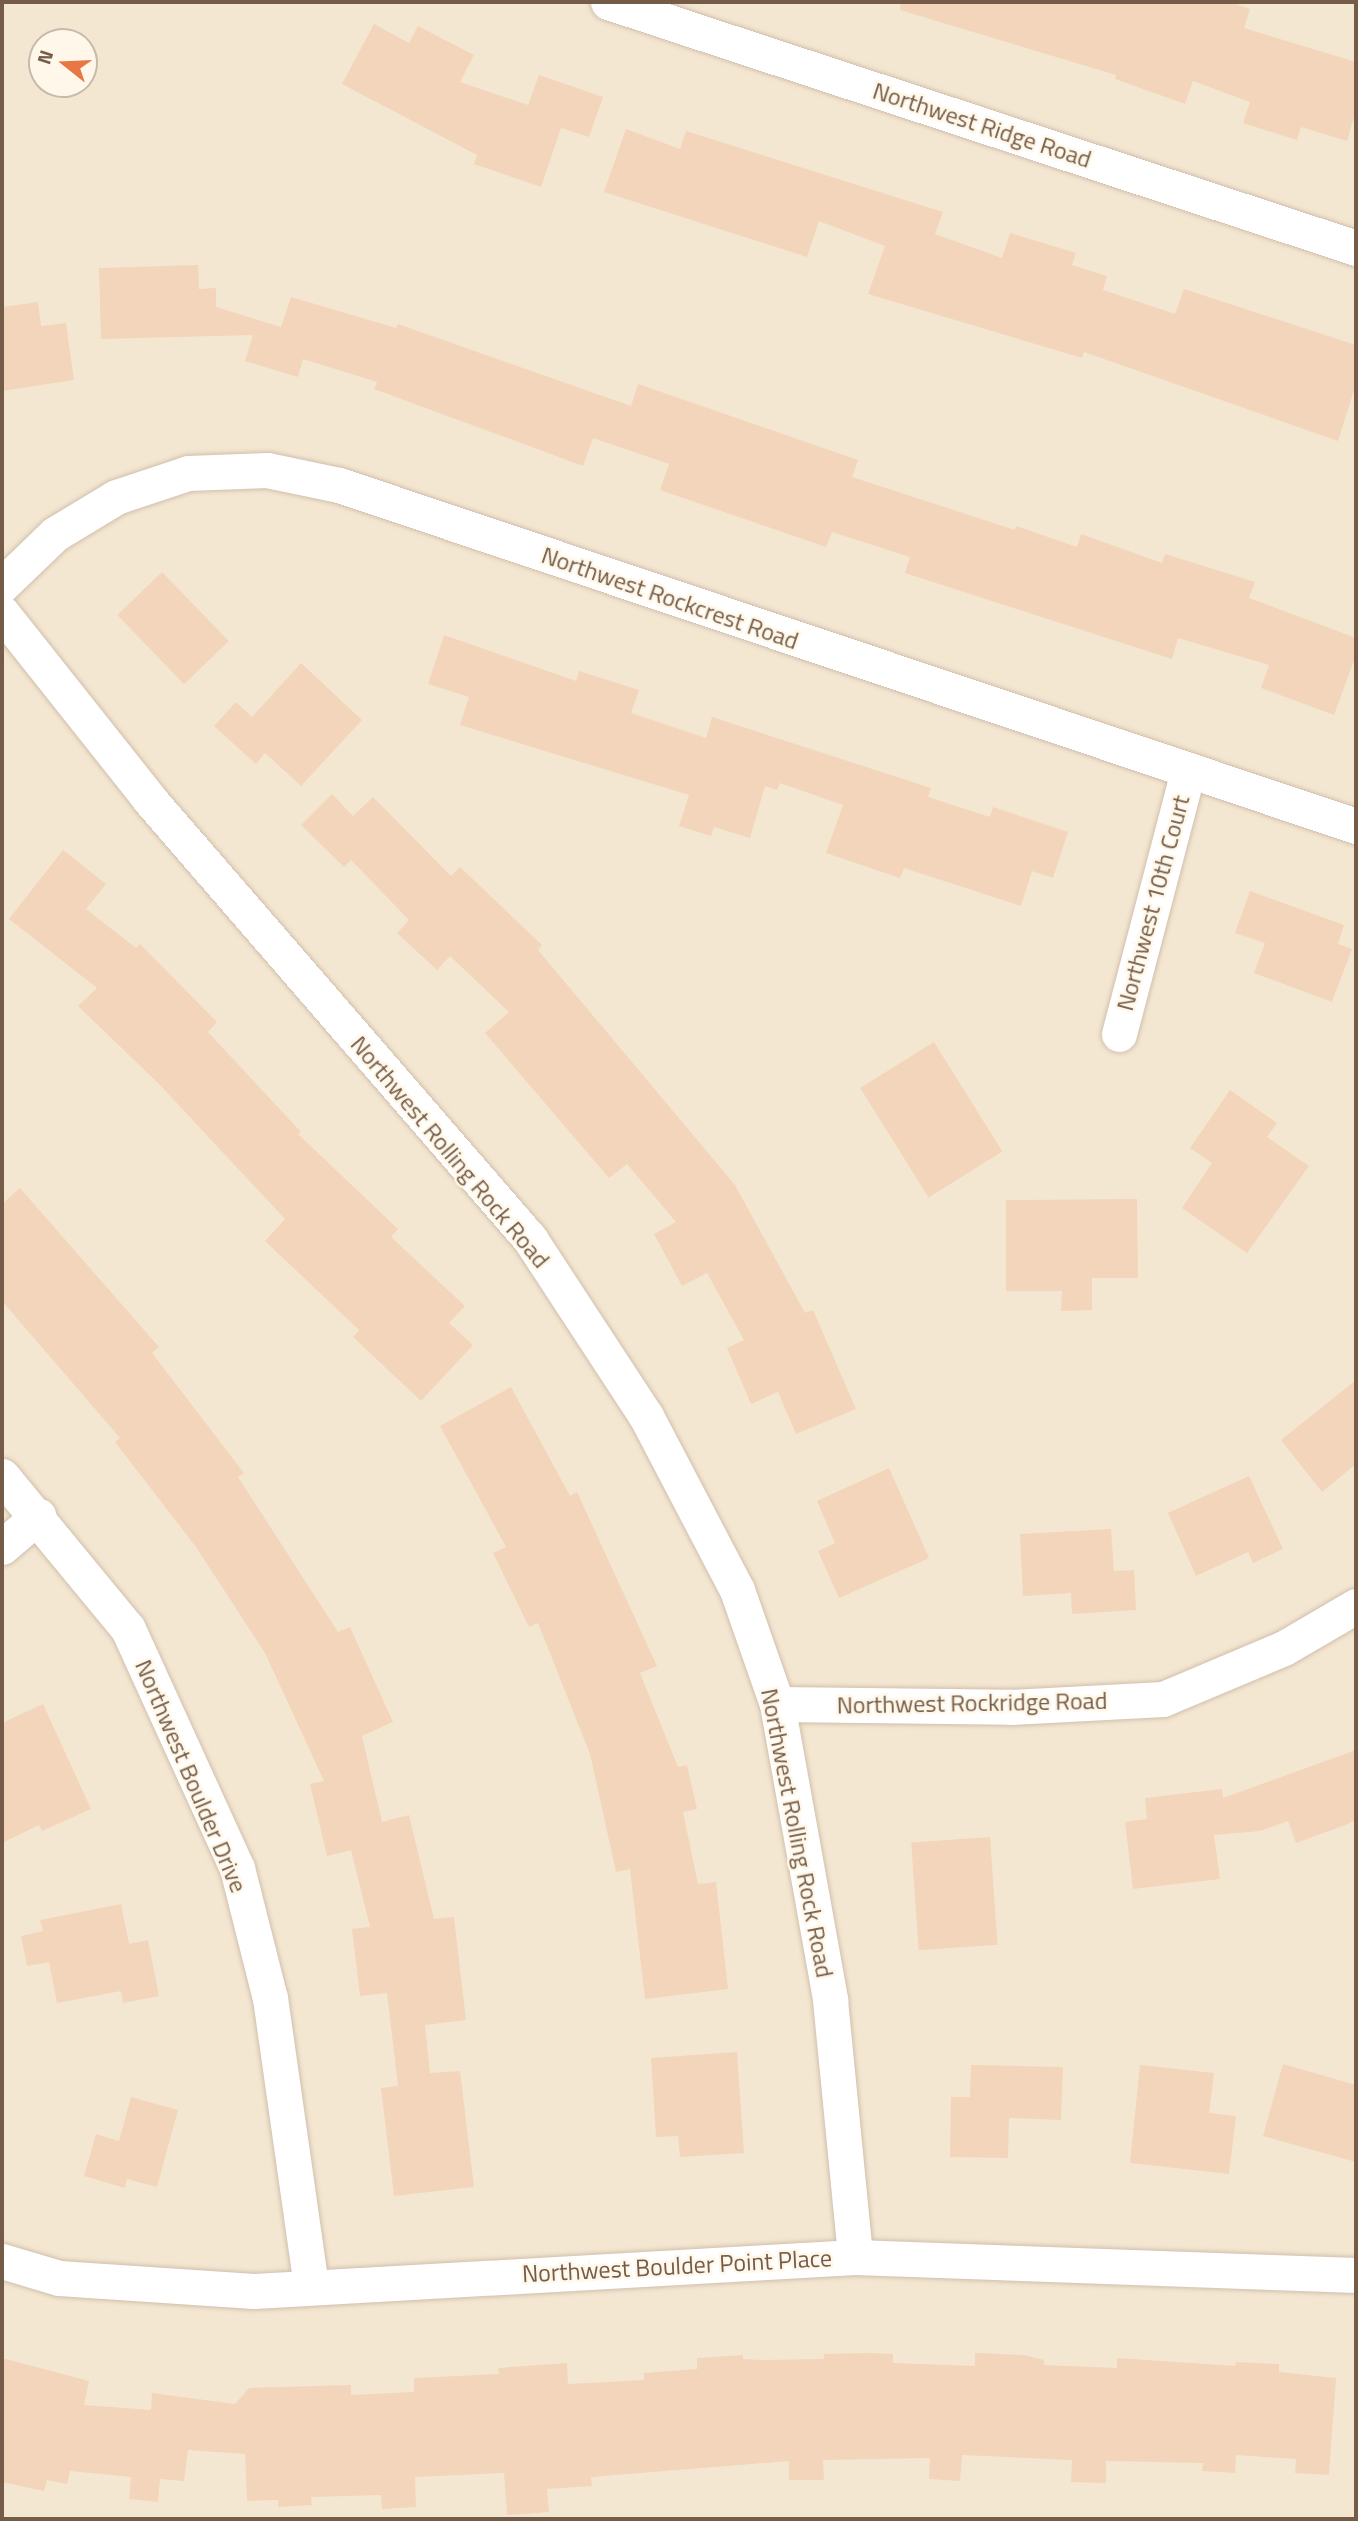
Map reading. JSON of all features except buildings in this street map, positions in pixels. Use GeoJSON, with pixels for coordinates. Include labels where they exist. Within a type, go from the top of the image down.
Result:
{"type":"FeatureCollection","features":[{"type":"Feature","properties":{"kind":"street","name":"Northwest Ridge Road"},"geometry":{"type":"LineString","coordinates":[[608,2],[1356,248]]}},
{"type":"Feature","properties":{"kind":"street","name":"Northwest Rockcrest Road"},"geometry":{"type":"LineString","coordinates":[[2,585],[55,534],[116,497],[188,473],[267,470],[339,485],[1356,826]]}},
{"type":"Feature","properties":{"kind":"street","name":"Northwest Rolling Rock Road"},"geometry":{"type":"LineString","coordinates":[[2,613],[150,800],[530,1239],[646,1416],[737,1590],[777,1704],[830,2000],[855,2257]]}},
{"type":"Feature","properties":{"kind":"street","name":"Northwest 10th Court"},"geometry":{"type":"LineString","coordinates":[[1119,1034],[1188,771]]}},
{"type":"Feature","properties":{"kind":"street","name":"Northwest Boulder Drive"},"geometry":{"type":"LineString","coordinates":[[2,1476],[128,1629],[237,1868],[270,1998],[311,2285]]}},
{"type":"Feature","properties":{"kind":"street"},"geometry":{"type":"LineString","coordinates":[[2,1547],[38,1517]]}},
{"type":"Feature","properties":{"kind":"street","name":"Northwest Rockridge Road"},"geometry":{"type":"LineString","coordinates":[[777,1704],[1011,1707],[1163,1699],[1284,1648],[1356,1606]]}},
{"type":"Feature","properties":{"kind":"street","name":"Northwest Boulder Point Place"},"geometry":{"type":"LineString","coordinates":[[2,2261],[59,2278],[254,2291],[311,2285],[855,2257],[1356,2274]]}},
{"type":"Feature","properties":{"kind":"shaded area"},"geometry":{"type":"Polygon","coordinates":[[[2,2],[1356,2],[1356,2519],[2,2519],[2,2]]]}}]}
